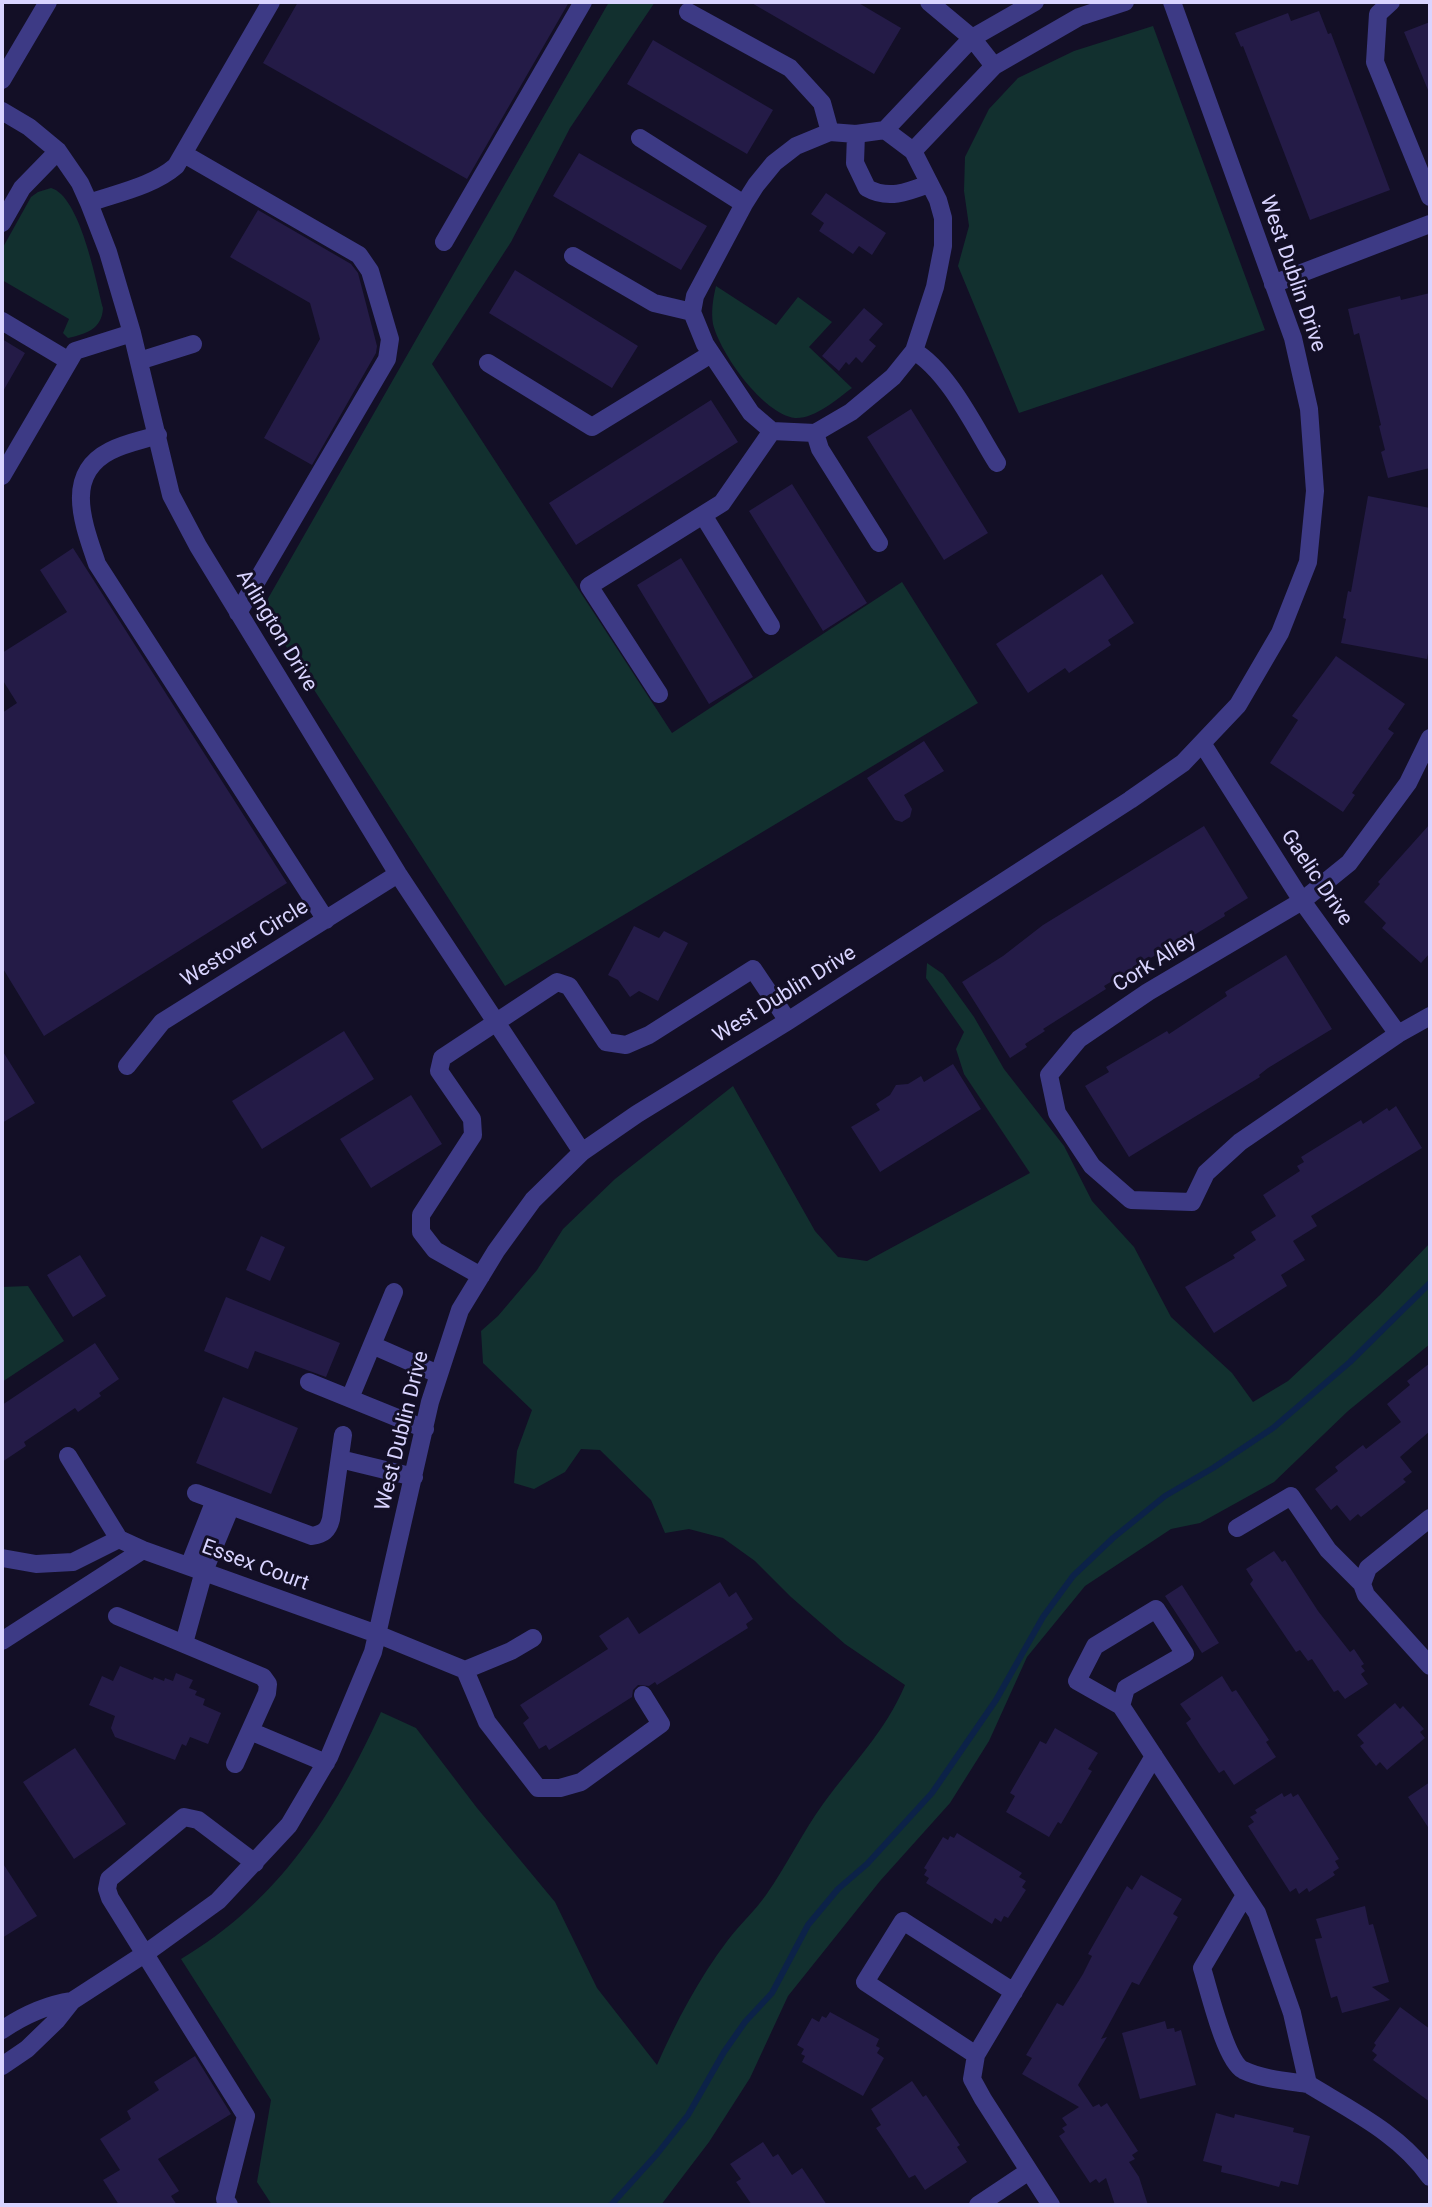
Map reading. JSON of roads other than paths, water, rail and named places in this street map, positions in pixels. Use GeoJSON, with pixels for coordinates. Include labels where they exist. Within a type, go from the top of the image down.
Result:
{"type":"FeatureCollection","features":[{"type":"Feature","properties":{"kind":"street"},"geometry":{"type":"LineString","coordinates":[[2,80],[8,55],[48,2]]}},
{"type":"Feature","properties":{"kind":"street"},"geometry":{"type":"LineString","coordinates":[[89,203],[167,173],[184,153],[271,2]]}},
{"type":"Feature","properties":{"kind":"street"},"geometry":{"type":"LineString","coordinates":[[444,242],[583,2]]}},
{"type":"Feature","properties":{"kind":"street"},"geometry":{"type":"LineString","coordinates":[[929,2],[972,38],[994,66]]}},
{"type":"Feature","properties":{"kind":"street"},"geometry":{"type":"LineString","coordinates":[[885,130],[913,151],[943,218],[943,246],[935,287],[914,351],[893,377],[851,412],[815,433],[772,431],[751,413],[710,354],[692,312],[695,296],[744,204],[774,163],[796,146],[830,132],[856,134],[885,130],[972,38],[1035,2]]}},
{"type":"Feature","properties":{"kind":"street"},"geometry":{"type":"LineString","coordinates":[[913,151],[994,66],[1076,9],[1125,2]]}},
{"type":"Feature","properties":{"kind":"street","name":"West Dublin Drive"},"geometry":{"type":"LineString","coordinates":[[2,2066],[27,2049],[72,2001],[146,1953],[218,1901],[289,1825],[326,1763],[373,1651],[438,1374],[460,1310],[533,1200],[582,1152],[637,1114],[788,1021],[1183,763],[1238,705],[1280,634],[1308,562],[1315,491],[1309,409],[1293,338],[1171,2]]}},
{"type":"Feature","properties":{"kind":"street"},"geometry":{"type":"LineString","coordinates":[[1391,2],[1378,14],[1375,62],[1430,197]]}},
{"type":"Feature","properties":{"kind":"street"},"geometry":{"type":"LineString","coordinates":[[688,12],[790,68],[822,103],[830,132]]}},
{"type":"Feature","properties":{"kind":"street","name":"Arlington Drive"},"geometry":{"type":"LineString","coordinates":[[2,111],[29,127],[58,151],[80,183],[108,253],[132,333],[172,495],[198,546],[398,874],[582,1152]]}},
{"type":"Feature","properties":{"kind":"street"},"geometry":{"type":"LineString","coordinates":[[856,134],[855,163],[867,188],[887,195],[911,191],[929,184]]}},
{"type":"Feature","properties":{"kind":"street"},"geometry":{"type":"LineString","coordinates":[[640,138],[744,204]]}},
{"type":"Feature","properties":{"kind":"street"},"geometry":{"type":"LineString","coordinates":[[2,223],[22,188],[58,151]]}},
{"type":"Feature","properties":{"kind":"street"},"geometry":{"type":"LineString","coordinates":[[184,153],[359,255],[370,271],[390,340],[387,359],[238,613]]}},
{"type":"Feature","properties":{"kind":"street"},"geometry":{"type":"LineString","coordinates":[[1273,284],[1430,224]]}},
{"type":"Feature","properties":{"kind":"street"},"geometry":{"type":"LineString","coordinates":[[573,256],[654,303],[692,312]]}},
{"type":"Feature","properties":{"kind":"street"},"geometry":{"type":"LineString","coordinates":[[2,321],[69,361]]}},
{"type":"Feature","properties":{"kind":"street"},"geometry":{"type":"LineString","coordinates":[[2,476],[75,351],[132,333]]}},
{"type":"Feature","properties":{"kind":"street"},"geometry":{"type":"LineString","coordinates":[[139,361],[192,344]]}},
{"type":"Feature","properties":{"kind":"street"},"geometry":{"type":"LineString","coordinates":[[914,351],[928,359],[941,373],[997,463]]}},
{"type":"Feature","properties":{"kind":"street"},"geometry":{"type":"LineString","coordinates":[[488,363],[593,427],[710,354]]}},
{"type":"Feature","properties":{"kind":"street"},"geometry":{"type":"LineString","coordinates":[[659,694],[589,586],[722,503],[772,431]]}},
{"type":"Feature","properties":{"kind":"street"},"geometry":{"type":"LineString","coordinates":[[815,433],[820,449],[879,543]]}},
{"type":"Feature","properties":{"kind":"street"},"geometry":{"type":"LineString","coordinates":[[158,435],[113,449],[89,468],[82,481],[81,517],[97,564],[326,920]]}},
{"type":"Feature","properties":{"kind":"street"},"geometry":{"type":"LineString","coordinates":[[703,515],[771,626]]}},
{"type":"Feature","properties":{"kind":"street","name":"Cork Alley"},"geometry":{"type":"LineString","coordinates":[[1398,1034],[1240,1142],[1206,1173],[1192,1202],[1131,1200],[1093,1166],[1058,1114],[1049,1075],[1079,1039],[1148,992],[1302,901],[1349,863],[1408,783],[1430,738]]}},
{"type":"Feature","properties":{"kind":"street","name":"Gaelic Drive"},"geometry":{"type":"LineString","coordinates":[[1202,743],[1302,901],[1398,1034]]}},
{"type":"Feature","properties":{"kind":"street","name":"Westover Circle"},"geometry":{"type":"LineString","coordinates":[[127,1066],[162,1022],[398,874]]}},
{"type":"Feature","properties":{"kind":"street"},"geometry":{"type":"LineString","coordinates":[[481,1276],[435,1250],[421,1232],[421,1215],[472,1135],[472,1119],[439,1071],[442,1058],[557,982],[569,986],[606,1042],[626,1045],[649,1035],[753,970],[788,1021]]}},
{"type":"Feature","properties":{"kind":"street"},"geometry":{"type":"LineString","coordinates":[[1398,1034],[1430,1016]]}},
{"type":"Feature","properties":{"kind":"street"},"geometry":{"type":"LineString","coordinates":[[350,1398],[394,1292]]}},
{"type":"Feature","properties":{"kind":"street"},"geometry":{"type":"LineString","coordinates":[[372,1345],[438,1374]]}},
{"type":"Feature","properties":{"kind":"street"},"geometry":{"type":"LineString","coordinates":[[309,1382],[425,1429]]}},
{"type":"Feature","properties":{"kind":"street"},"geometry":{"type":"LineString","coordinates":[[196,1493],[312,1536],[322,1534],[331,1519],[343,1435]]}},
{"type":"Feature","properties":{"kind":"street"},"geometry":{"type":"LineString","coordinates":[[2,1558],[36,1564],[73,1562],[119,1539],[68,1456]]}},
{"type":"Feature","properties":{"kind":"street"},"geometry":{"type":"LineString","coordinates":[[340,1459],[414,1477]]}},
{"type":"Feature","properties":{"kind":"street"},"geometry":{"type":"LineString","coordinates":[[1237,1528],[1290,1496],[1328,1550],[1362,1584],[1366,1595],[1430,1666]]}},
{"type":"Feature","properties":{"kind":"street"},"geometry":{"type":"LineString","coordinates":[[184,1643],[197,1569],[223,1503]]}},
{"type":"Feature","properties":{"kind":"street"},"geometry":{"type":"LineString","coordinates":[[1362,1584],[1368,1568],[1430,1518]]}},
{"type":"Feature","properties":{"kind":"street","name":"Essex Court"},"geometry":{"type":"LineString","coordinates":[[119,1539],[142,1550],[377,1634],[465,1670]]}},
{"type":"Feature","properties":{"kind":"street"},"geometry":{"type":"LineString","coordinates":[[2,1640],[142,1550]]}},
{"type":"Feature","properties":{"kind":"street"},"geometry":{"type":"LineString","coordinates":[[1121,1706],[1126,1689],[1185,1654],[1156,1609],[1095,1646],[1077,1681],[1121,1706],[1257,1913],[1292,2013],[1308,2084]]}},
{"type":"Feature","properties":{"kind":"street"},"geometry":{"type":"LineString","coordinates":[[117,1616],[263,1677],[268,1684],[267,1693],[235,1764]]}},
{"type":"Feature","properties":{"kind":"street"},"geometry":{"type":"LineString","coordinates":[[533,1638],[511,1651],[465,1670],[487,1722],[538,1788],[560,1788],[581,1782],[661,1724],[643,1695]]}},
{"type":"Feature","properties":{"kind":"street"},"geometry":{"type":"LineString","coordinates":[[250,1731],[326,1763]]}},
{"type":"Feature","properties":{"kind":"street"},"geometry":{"type":"LineString","coordinates":[[1051,2205],[972,2079],[976,2055],[1154,1756]]}},
{"type":"Feature","properties":{"kind":"street"},"geometry":{"type":"LineString","coordinates":[[229,2205],[225,2199],[246,2116],[110,1898],[107,1889],[109,1880],[184,1817],[198,1820],[256,1863]]}},
{"type":"Feature","properties":{"kind":"street"},"geometry":{"type":"LineString","coordinates":[[1245,1895],[1202,1968],[1226,2047],[1241,2069],[1265,2077],[1308,2084],[1383,2129],[1418,2161],[1430,2177]]}},
{"type":"Feature","properties":{"kind":"street"},"geometry":{"type":"LineString","coordinates":[[976,2055],[865,1982],[903,1921],[1014,1992]]}},
{"type":"Feature","properties":{"kind":"street","name":"West Dublin Drive"},"geometry":{"type":"LineString","coordinates":[[2,2030],[19,2018],[50,2004],[72,2001]]}},
{"type":"Feature","properties":{"kind":"street"},"geometry":{"type":"LineString","coordinates":[[978,2205],[1029,2171]]}},
{"type":"Feature","properties":{"kind":"waterway"},"geometry":{"type":"LineString","coordinates":[[611,2205],[688,2115],[724,2052],[745,2022],[772,1993],[808,1925],[838,1889],[867,1864],[932,1793],[996,1700],[1043,1617],[1073,1576],[1113,1538],[1165,1496],[1273,1428],[1350,1362],[1430,1283]]}}]}
